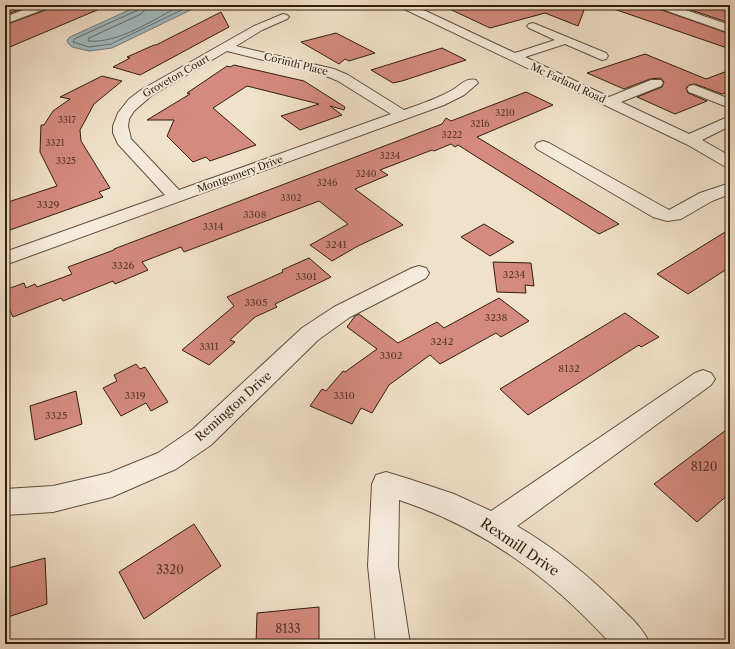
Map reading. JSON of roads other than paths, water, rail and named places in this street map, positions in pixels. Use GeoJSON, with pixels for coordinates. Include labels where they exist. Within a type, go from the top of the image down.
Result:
{"type":"FeatureCollection","features":[{"type":"Feature","properties":{"kind":"street"},"geometry":{"type":"LineString","coordinates":[[5,21],[46,5]]}},
{"type":"Feature","properties":{"kind":"street","name":"Mc Farland Road"},"geometry":{"type":"LineString","coordinates":[[404,5],[708,149],[730,163]]}},
{"type":"Feature","properties":{"kind":"street"},"geometry":{"type":"LineString","coordinates":[[660,5],[730,29]]}},
{"type":"Feature","properties":{"kind":"street","name":"Groveton Court"},"geometry":{"type":"LineString","coordinates":[[176,198],[126,143],[121,134],[121,121],[129,107],[140,97],[225,47],[258,28],[283,17]]}},
{"type":"Feature","properties":{"kind":"street"},"geometry":{"type":"LineString","coordinates":[[533,26],[602,56]]}},
{"type":"Feature","properties":{"kind":"street"},"geometry":{"type":"LineString","coordinates":[[514,57],[566,40]]}},
{"type":"Feature","properties":{"kind":"street","name":"Corinth Place"},"geometry":{"type":"LineString","coordinates":[[225,47],[329,72],[343,78],[403,115]]}},
{"type":"Feature","properties":{"kind":"street","name":"Montgomery Drive"},"geometry":{"type":"LineString","coordinates":[[5,259],[449,98],[471,83]]}},
{"type":"Feature","properties":{"kind":"street"},"geometry":{"type":"LineString","coordinates":[[608,102],[656,83]]}},
{"type":"Feature","properties":{"kind":"street"},"geometry":{"type":"LineString","coordinates":[[694,89],[730,104]]}},
{"type":"Feature","properties":{"kind":"street"},"geometry":{"type":"LineString","coordinates":[[689,140],[730,120]]}},
{"type":"Feature","properties":{"kind":"street"},"geometry":{"type":"LineString","coordinates":[[543,146],[659,213],[667,216],[675,215],[706,197],[730,188]]}},
{"type":"Feature","properties":{"kind":"street","name":"Remington Drive"},"geometry":{"type":"LineString","coordinates":[[5,502],[53,499],[112,485],[167,461],[202,437],[310,334],[325,322],[420,273]]}},
{"type":"Feature","properties":{"kind":"street"},"geometry":{"type":"LineString","coordinates":[[492,527],[703,378]]}},
{"type":"Feature","properties":{"kind":"street","name":"Rexmill Drive"},"geometry":{"type":"LineString","coordinates":[[393,644],[383,566],[386,484],[439,501],[477,518],[529,550],[555,569],[606,615],[633,644]]}},
{"type":"Feature","properties":{"kind":"water"},"geometry":{"type":"Polygon","coordinates":[[[140,5],[201,5],[112,48],[89,51],[72,47],[68,43],[67,40],[70,37],[140,5]]]}}]}
